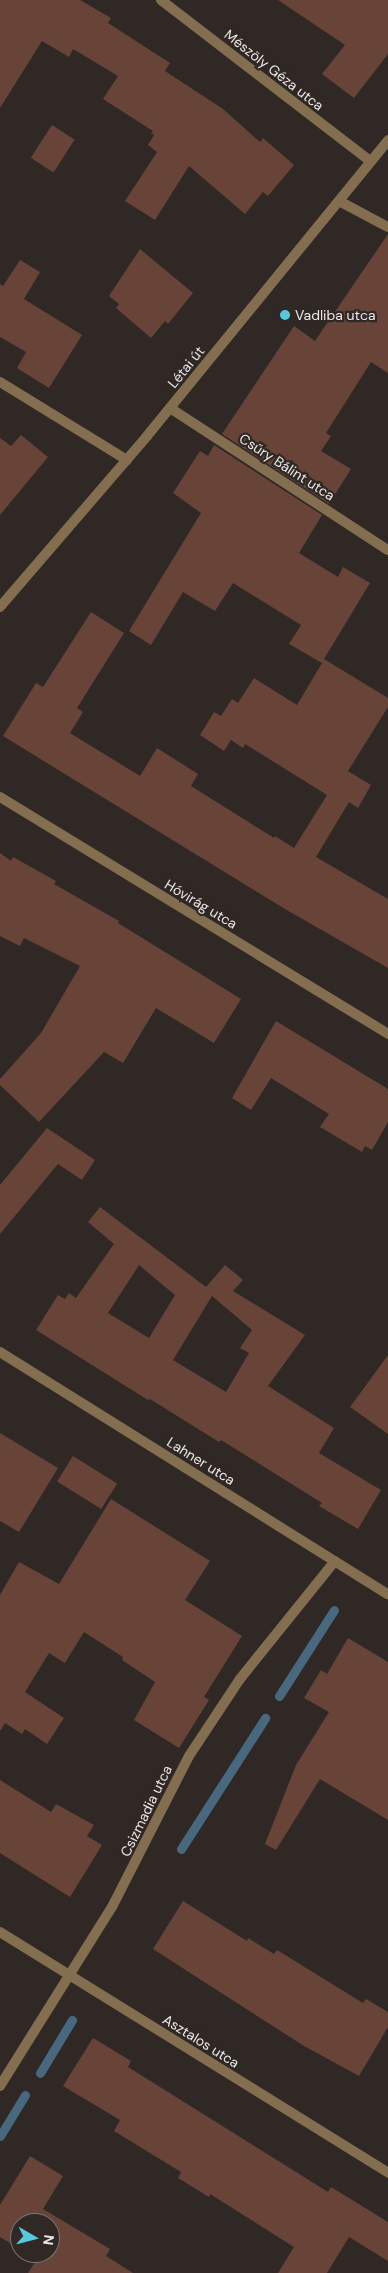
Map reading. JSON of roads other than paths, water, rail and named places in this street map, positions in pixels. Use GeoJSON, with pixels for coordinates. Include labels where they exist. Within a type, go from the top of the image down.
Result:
{"type":"FeatureCollection","features":[{"type":"Feature","properties":{"kind":"street","name":"Mészöly Géza utca"},"geometry":{"type":"LineString","coordinates":[[161,0],[370,162]]}},
{"type":"Feature","properties":{"kind":"street","name":"Létai út"},"geometry":{"type":"LineString","coordinates":[[0,607],[127,460],[388,140]]}},
{"type":"Feature","properties":{"kind":"street"},"geometry":{"type":"LineString","coordinates":[[339,201],[388,227]]}},
{"type":"Feature","properties":{"kind":"street"},"geometry":{"type":"LineString","coordinates":[[0,382],[127,460]]}},
{"type":"Feature","properties":{"kind":"street","name":"Csűry Bálint utca"},"geometry":{"type":"LineString","coordinates":[[170,408],[388,550]]}},
{"type":"Feature","properties":{"kind":"street","name":"Hóvirág utca"},"geometry":{"type":"LineString","coordinates":[[0,797],[388,1034]]}},
{"type":"Feature","properties":{"kind":"street","name":"Lahner utca"},"geometry":{"type":"LineString","coordinates":[[0,1352],[388,1594]]}},
{"type":"Feature","properties":{"kind":"street","name":"Csizmadia utca"},"geometry":{"type":"LineString","coordinates":[[0,2086],[127,1881],[189,1756],[240,1679],[335,1561]]}},
{"type":"Feature","properties":{"kind":"street","name":"Asztalos utca"},"geometry":{"type":"LineString","coordinates":[[0,1932],[388,2172]]}},
{"type":"Feature","properties":{"kind":"waterway"},"geometry":{"type":"LineString","coordinates":[[279,1696],[334,1610]]}},
{"type":"Feature","properties":{"kind":"waterway"},"geometry":{"type":"LineString","coordinates":[[181,1849],[265,1718]]}},
{"type":"Feature","properties":{"kind":"waterway"},"geometry":{"type":"LineString","coordinates":[[40,2073],[72,2020]]}},
{"type":"Feature","properties":{"kind":"waterway"},"geometry":{"type":"LineString","coordinates":[[0,2136],[25,2095]]}},
{"type":"Feature","properties":{"kind":"place","name":"Vadliba utca"},"geometry":{"type":"Point","coordinates":[285,315]}}]}
